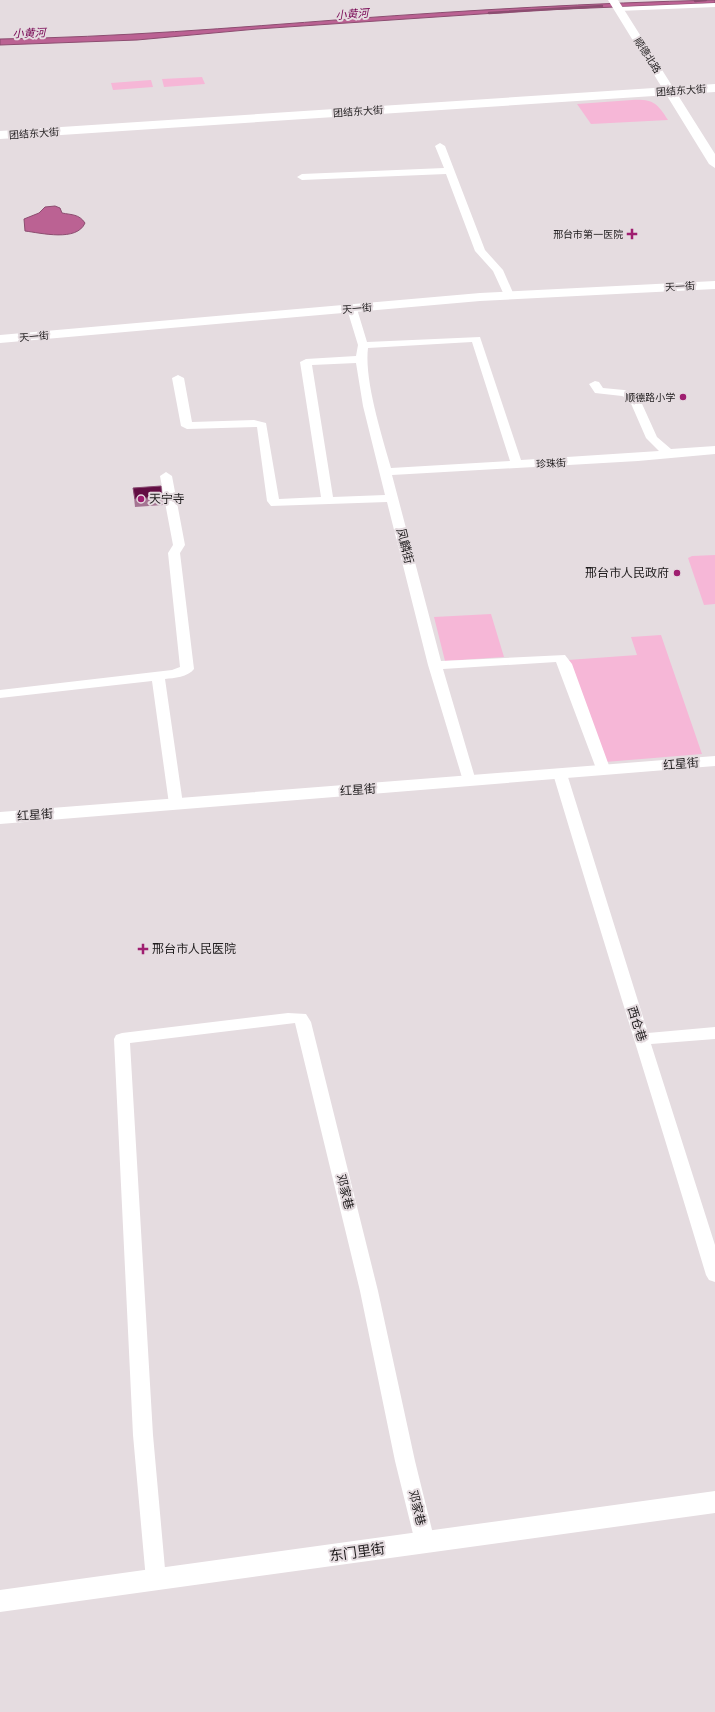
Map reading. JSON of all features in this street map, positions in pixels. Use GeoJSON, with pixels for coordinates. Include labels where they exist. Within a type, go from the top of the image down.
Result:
{"type":"FeatureCollection","features":[{"type":"Feature","properties":{"kind":"main road","name":"团结东大街"},"geometry":{"type":"LineString","coordinates":[[0,135],[670,89],[715,84]]}},
{"type":"Feature","properties":{"kind":"main road","name":"团结东大街"},"geometry":{"type":"LineString","coordinates":[[0,131],[670,89],[715,88]]}},
{"type":"Feature","properties":{"kind":"street"},"geometry":{"type":"LineString","coordinates":[[616,4],[715,5]]}},
{"type":"Feature","properties":{"kind":"street","name":"顺德北路"},"geometry":{"type":"LineString","coordinates":[[616,4],[715,164]]}},
{"type":"Feature","properties":{"kind":"street"},"geometry":{"type":"LineString","coordinates":[[440,146],[480,250],[498,270],[509,295]]}},
{"type":"Feature","properties":{"kind":"street"},"geometry":{"type":"LineString","coordinates":[[302,177],[450,171]]}},
{"type":"Feature","properties":{"kind":"street","name":"天一街"},"geometry":{"type":"LineString","coordinates":[[0,339],[509,295],[715,285]]}},
{"type":"Feature","properties":{"kind":"street","name":"凤麟街"},"geometry":{"type":"LineString","coordinates":[[352,309],[363,345],[361,359],[369,406],[435,665],[469,781]]}},
{"type":"Feature","properties":{"kind":"street"},"geometry":{"type":"LineString","coordinates":[[363,345],[476,339],[517,465]]}},
{"type":"Feature","properties":{"kind":"street"},"geometry":{"type":"LineString","coordinates":[[328,501],[306,362],[361,359]]}},
{"type":"Feature","properties":{"kind":"street"},"geometry":{"type":"LineString","coordinates":[[178,378],[187,426],[254,423],[262,425],[273,501],[279,504],[393,498]]}},
{"type":"Feature","properties":{"kind":"street"},"geometry":{"type":"LineString","coordinates":[[595,384],[599,391],[624,393],[634,397],[652,438],[668,453]]}},
{"type":"Feature","properties":{"kind":"street","name":"珍珠街"},"geometry":{"type":"LineString","coordinates":[[386,472],[638,457],[668,453],[715,450]]}},
{"type":"Feature","properties":{"kind":"street"},"geometry":{"type":"LineString","coordinates":[[0,694],[181,673],[187,669],[174,553],[179,545],[166,476]]}},
{"type":"Feature","properties":{"kind":"street"},"geometry":{"type":"LineString","coordinates":[[435,665],[560,658],[565,664],[604,770]]}},
{"type":"Feature","properties":{"kind":"street"},"geometry":{"type":"LineString","coordinates":[[158,676],[176,804]]}},
{"type":"Feature","properties":{"kind":"street","name":"红星街"},"geometry":{"type":"LineString","coordinates":[[0,818],[715,761]]}},
{"type":"Feature","properties":{"kind":"street","name":"西仓巷"},"geometry":{"type":"LineString","coordinates":[[560,774],[674,1138],[715,1275]]}},
{"type":"Feature","properties":{"kind":"street","name":"邓家巷"},"geometry":{"type":"LineString","coordinates":[[156,1580],[144,1435],[122,1039],[288,1018],[300,1018],[303,1022],[369,1291],[405,1461],[425,1542]]}},
{"type":"Feature","properties":{"kind":"street"},"geometry":{"type":"LineString","coordinates":[[642,1039],[715,1033]]}},
{"type":"Feature","properties":{"kind":"street","name":"东门里街"},"geometry":{"type":"LineString","coordinates":[[0,1601],[715,1502]]}},
{"type":"Feature","properties":{"kind":"shaded area"},"geometry":{"type":"Polygon","coordinates":[[[715,0],[715,3],[541,10],[257,29],[137,40],[0,45],[0,39],[174,32],[532,7],[715,0]]]}},
{"type":"Feature","properties":{"kind":"shaded area"},"geometry":{"type":"Polygon","coordinates":[[[202,77],[205,84],[164,87],[162,79],[202,77]]]}},
{"type":"Feature","properties":{"kind":"shaded area"},"geometry":{"type":"Polygon","coordinates":[[[151,80],[153,87],[113,90],[111,83],[151,80]]]}},
{"type":"Feature","properties":{"kind":"shaded area"},"geometry":{"type":"Polygon","coordinates":[[[645,100],[654,103],[668,120],[591,124],[577,104],[645,100]]]}},
{"type":"Feature","properties":{"kind":"shaded area"},"geometry":{"type":"Polygon","coordinates":[[[55,206],[60,208],[62,213],[78,216],[83,220],[85,223],[81,229],[74,233],[58,235],[25,231],[24,219],[39,213],[45,207],[55,206]]]}},
{"type":"Feature","properties":{"kind":"shaded area"},"geometry":{"type":"Polygon","coordinates":[[[715,555],[715,604],[704,605],[688,558],[692,556],[715,555]]]}},
{"type":"Feature","properties":{"kind":"shaded area"},"geometry":{"type":"Polygon","coordinates":[[[491,614],[504,657],[445,661],[434,617],[491,614]]]}},
{"type":"Feature","properties":{"kind":"shaded area"},"geometry":{"type":"Polygon","coordinates":[[[661,635],[702,754],[605,762],[568,660],[637,655],[631,637],[661,635]]]}},
{"type":"Feature","properties":{"kind":"building"},"geometry":{"type":"Polygon","coordinates":[[[161,486],[162,497],[135,499],[133,488],[161,486]]]}},
{"type":"Feature","properties":{"kind":"waterway","name":"小黄河"},"geometry":{"type":"LineString","coordinates":[[695,1],[706,0]]}},
{"type":"Feature","properties":{"kind":"waterway","name":"小黄河"},"geometry":{"type":"LineString","coordinates":[[489,13],[602,6]]}},
{"type":"Feature","properties":{"kind":"place","name":"邢台市第一医院"},"geometry":{"type":"Point","coordinates":[632,234]}},
{"type":"Feature","properties":{"kind":"place","name":"顺德路小学"},"geometry":{"type":"Point","coordinates":[683,397]}},
{"type":"Feature","properties":{"kind":"place","name":"天宁寺"},"geometry":{"type":"Point","coordinates":[141,499]}},
{"type":"Feature","properties":{"kind":"place","name":"邢台市人民政府"},"geometry":{"type":"Point","coordinates":[677,573]}},
{"type":"Feature","properties":{"kind":"place","name":"邢台市人民医院"},"geometry":{"type":"Point","coordinates":[143,949]}}]}
